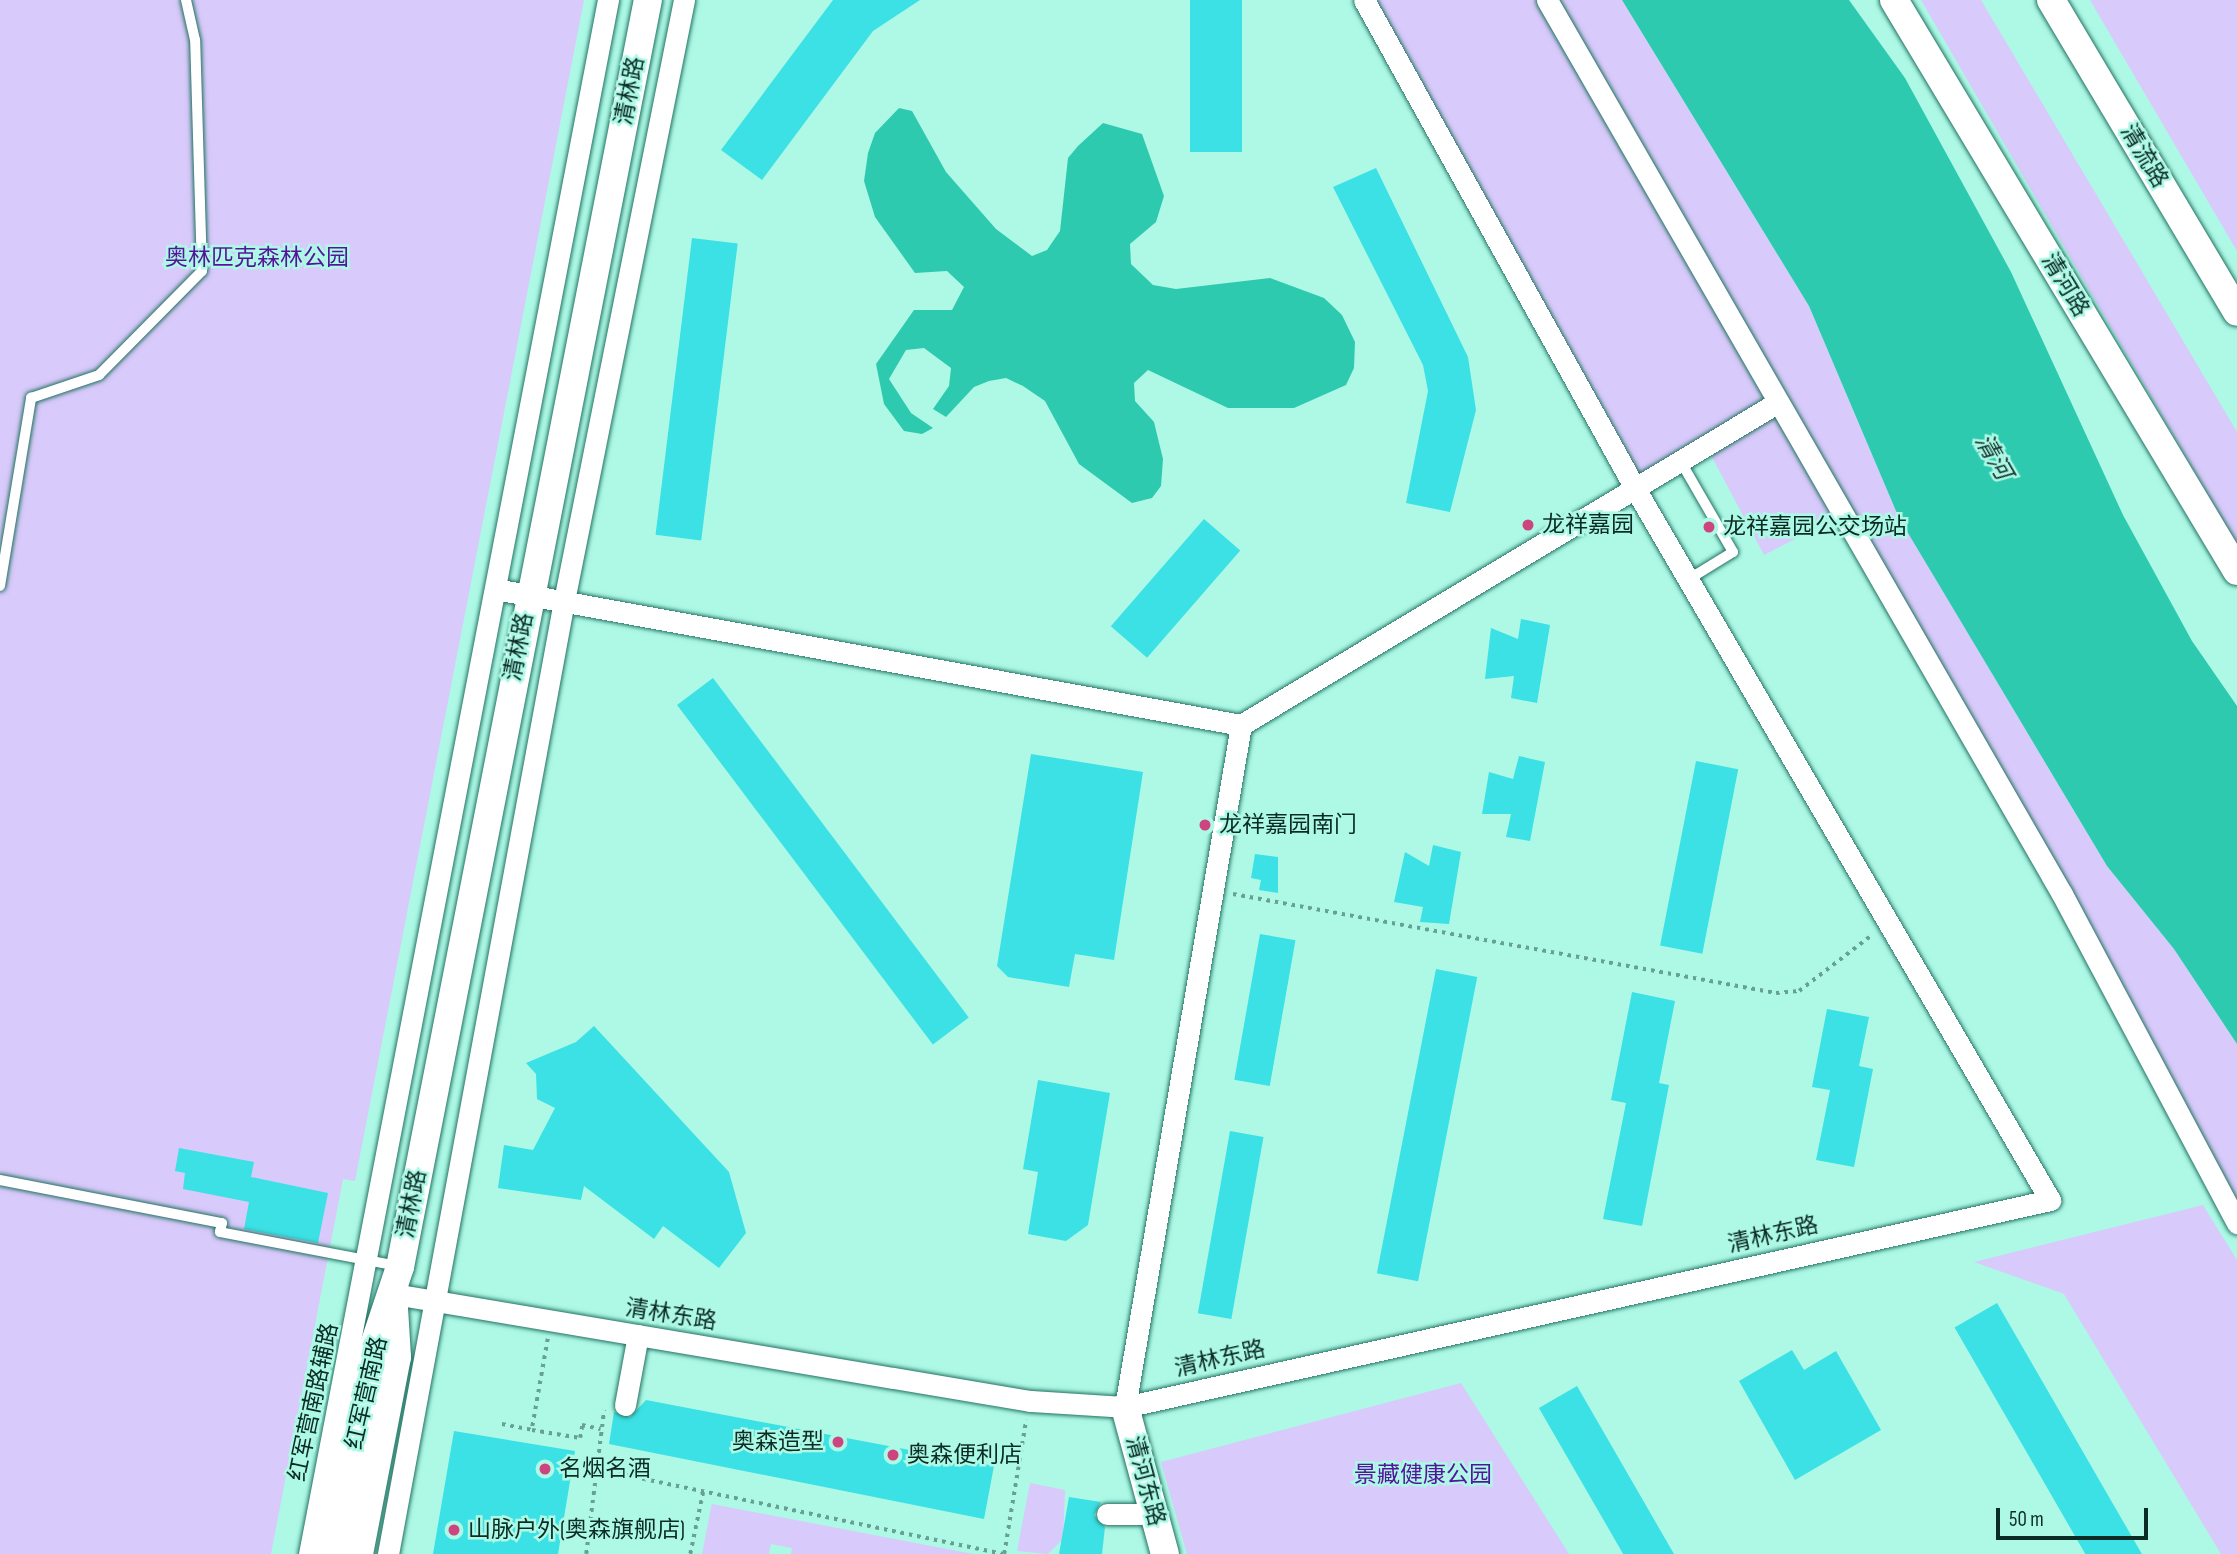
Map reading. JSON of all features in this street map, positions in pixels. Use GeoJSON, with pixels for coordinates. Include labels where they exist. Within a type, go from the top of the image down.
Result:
{"type":"FeatureCollection","features":[{"type":"Feature","properties":{"kind":"street","name":"红军营南路辅路"},"geometry":{"type":"LineString","coordinates":[[309,1554],[370,1261],[608,0]]}},
{"type":"Feature","properties":{"kind":"street","name":"清林路"},"geometry":{"type":"LineString","coordinates":[[394,1294],[529,595],[648,0]]}},
{"type":"Feature","properties":{"kind":"street"},"geometry":{"type":"LineString","coordinates":[[388,1554],[564,601],[684,0]]}},
{"type":"Feature","properties":{"kind":"street"},"geometry":{"type":"LineString","coordinates":[[1364,0],[1636,490],[1888,923]]}},
{"type":"Feature","properties":{"kind":"street"},"geometry":{"type":"LineString","coordinates":[[1547,0],[1775,404],[2062,894],[2237,1223]]}},
{"type":"Feature","properties":{"kind":"street","name":"清河路"},"geometry":{"type":"LineString","coordinates":[[1894,0],[2237,571]]}},
{"type":"Feature","properties":{"kind":"street","name":"清流路"},"geometry":{"type":"LineString","coordinates":[[2051,0],[2237,312]]}},
{"type":"Feature","properties":{"kind":"street"},"geometry":{"type":"LineString","coordinates":[[495,589],[1241,725],[1775,404]]}},
{"type":"Feature","properties":{"kind":"street"},"geometry":{"type":"LineString","coordinates":[[1125,1407],[1241,725]]}},
{"type":"Feature","properties":{"kind":"street","name":"清林东路"},"geometry":{"type":"LineString","coordinates":[[394,1294],[1030,1401],[1125,1407],[2050,1200],[1888,923]]}},
{"type":"Feature","properties":{"kind":"street","name":"红军营南路"},"geometry":{"type":"LineString","coordinates":[[359,1554],[397,1357],[394,1294]]}},
{"type":"Feature","properties":{"kind":"street","name":"红军营南路"},"geometry":{"type":"LineString","coordinates":[[333,1554],[373,1351],[394,1294]]}},
{"type":"Feature","properties":{"kind":"street"},"geometry":{"type":"LineString","coordinates":[[616,1403],[638,1335]]}},
{"type":"Feature","properties":{"kind":"street","name":"清河东路"},"geometry":{"type":"LineString","coordinates":[[1125,1407],[1147,1511],[1164,1554]]}},
{"type":"Feature","properties":{"kind":"street"},"geometry":{"type":"LineString","coordinates":[[1107,1514],[1147,1511]]}},
{"type":"Feature","properties":{"kind":"lane"},"geometry":{"type":"LineString","coordinates":[[0,586],[31,398],[99,375],[202,271],[195,40],[186,0]]}},
{"type":"Feature","properties":{"kind":"lane"},"geometry":{"type":"LineString","coordinates":[[1681,462],[1733,552],[1689,579]]}},
{"type":"Feature","properties":{"kind":"lane"},"geometry":{"type":"LineString","coordinates":[[0,1181],[222,1223],[220,1232],[400,1266]]}},
{"type":"Feature","properties":{"kind":"path"},"geometry":{"type":"LineString","coordinates":[[1213,890],[1776,993],[1799,991],[1888,923]]}},
{"type":"Feature","properties":{"kind":"path"},"geometry":{"type":"LineString","coordinates":[[532,1430],[551,1321]]}},
{"type":"Feature","properties":{"kind":"path"},"geometry":{"type":"LineString","coordinates":[[616,1403],[601,1429],[594,1469],[1003,1554],[1030,1401]]}},
{"type":"Feature","properties":{"kind":"path"},"geometry":{"type":"LineString","coordinates":[[502,1423],[580,1438],[582,1425],[601,1429]]}},
{"type":"Feature","properties":{"kind":"path"},"geometry":{"type":"LineString","coordinates":[[586,1554],[601,1470]]}},
{"type":"Feature","properties":{"kind":"path"},"geometry":{"type":"LineString","coordinates":[[690,1554],[703,1492]]}},
{"type":"Feature","properties":{"kind":"green space","name":"奥林匹克森林公园"},"geometry":{"type":"Polygon","coordinates":[[[0,0],[584,0],[355,1181],[343,1179],[271,1554],[0,1554],[0,0]]]}},
{"type":"Feature","properties":{"kind":"green space"},"geometry":{"type":"Polygon","coordinates":[[[1364,0],[1622,0],[1809,306],[1899,518],[2107,866],[2174,949],[2237,1044],[2237,1223],[1840,516],[1764,555],[1705,444],[1636,490],[1364,0]]]}},
{"type":"Feature","properties":{"kind":"green space"},"geometry":{"type":"Polygon","coordinates":[[[1921,0],[1981,0],[2237,432],[2237,545],[1921,0]]]}},
{"type":"Feature","properties":{"kind":"green space"},"geometry":{"type":"Polygon","coordinates":[[[2090,0],[2237,0],[2237,251],[2090,0]]]}},
{"type":"Feature","properties":{"kind":"green space"},"geometry":{"type":"Polygon","coordinates":[[[2203,1205],[2237,1260],[2237,1554],[2221,1554],[2064,1294],[1974,1262],[2203,1205]]]}},
{"type":"Feature","properties":{"kind":"green space","name":"景藏健康公园"},"geometry":{"type":"Polygon","coordinates":[[[1461,1383],[1569,1554],[1187,1554],[1161,1462],[1461,1383]]]}},
{"type":"Feature","properties":{"kind":"green space"},"geometry":{"type":"Polygon","coordinates":[[[1030,1483],[1065,1490],[1063,1539],[1048,1554],[1017,1551],[1030,1483]]]}},
{"type":"Feature","properties":{"kind":"green space"},"geometry":{"type":"Polygon","coordinates":[[[712,1503],[973,1554],[791,1554],[792,1548],[771,1544],[769,1554],[702,1554],[712,1503]]]}},
{"type":"Feature","properties":{"kind":"water","name":"清河"},"geometry":{"type":"Polygon","coordinates":[[[1622,0],[1849,0],[1905,78],[2011,272],[2123,515],[2192,641],[2237,706],[2237,1044],[2174,949],[2107,866],[1899,518],[1809,306],[1622,0]]]}},
{"type":"Feature","properties":{"kind":"water"},"geometry":{"type":"Polygon","coordinates":[[[899,108],[912,111],[946,172],[996,229],[1032,256],[1047,250],[1060,231],[1068,158],[1078,146],[1103,123],[1142,134],[1164,196],[1156,222],[1130,244],[1131,264],[1153,285],[1176,289],[1270,278],[1324,298],[1342,315],[1355,342],[1354,368],[1346,385],[1294,408],[1228,408],[1148,370],[1134,383],[1135,401],[1154,422],[1163,459],[1161,486],[1152,498],[1132,503],[1079,464],[1045,401],[1023,386],[1006,378],[989,381],[974,387],[946,417],[933,409],[949,386],[951,368],[924,348],[906,350],[889,379],[911,413],[933,428],[922,434],[904,431],[884,404],[876,364],[914,310],[952,310],[964,287],[947,271],[915,273],[875,217],[864,181],[868,153],[875,133],[899,108]]]}},
{"type":"Feature","properties":{"kind":"building"},"geometry":{"type":"Polygon","coordinates":[[[833,0],[920,0],[873,31],[762,180],[721,150],[833,0]]]}},
{"type":"Feature","properties":{"kind":"building"},"geometry":{"type":"Polygon","coordinates":[[[1190,0],[1242,0],[1242,152],[1190,152],[1190,0]]]}},
{"type":"Feature","properties":{"kind":"building"},"geometry":{"type":"Polygon","coordinates":[[[1376,168],[1468,357],[1476,410],[1450,512],[1406,503],[1428,391],[1423,365],[1333,187],[1376,168]]]}},
{"type":"Feature","properties":{"kind":"building"},"geometry":{"type":"Polygon","coordinates":[[[692,238],[738,244],[701,540],[656,535],[692,238]]]}},
{"type":"Feature","properties":{"kind":"building"},"geometry":{"type":"Polygon","coordinates":[[[1204,519],[1240,550],[1147,658],[1111,626],[1204,519]]]}},
{"type":"Feature","properties":{"kind":"building"},"geometry":{"type":"Polygon","coordinates":[[[1521,619],[1550,625],[1537,703],[1511,698],[1514,676],[1485,679],[1491,628],[1518,639],[1521,619]]]}},
{"type":"Feature","properties":{"kind":"building"},"geometry":{"type":"Polygon","coordinates":[[[713,678],[969,1017],[933,1045],[677,705],[713,678]]]}},
{"type":"Feature","properties":{"kind":"building"},"geometry":{"type":"Polygon","coordinates":[[[1031,754],[1143,772],[1114,960],[1075,954],[1069,987],[1008,977],[997,966],[1031,754]]]}},
{"type":"Feature","properties":{"kind":"building"},"geometry":{"type":"Polygon","coordinates":[[[1519,756],[1545,762],[1530,841],[1506,837],[1511,814],[1482,814],[1489,772],[1513,779],[1519,756]]]}},
{"type":"Feature","properties":{"kind":"building"},"geometry":{"type":"Polygon","coordinates":[[[1696,761],[1738,769],[1702,954],[1660,946],[1696,761]]]}},
{"type":"Feature","properties":{"kind":"building"},"geometry":{"type":"Polygon","coordinates":[[[1433,845],[1461,852],[1449,924],[1420,922],[1423,907],[1394,902],[1405,852],[1429,866],[1433,845]]]}},
{"type":"Feature","properties":{"kind":"building"},"geometry":{"type":"Polygon","coordinates":[[[1255,854],[1278,857],[1278,893],[1259,890],[1261,880],[1251,878],[1255,854]]]}},
{"type":"Feature","properties":{"kind":"building"},"geometry":{"type":"Polygon","coordinates":[[[1260,934],[1295,940],[1270,1086],[1234,1080],[1260,934]]]}},
{"type":"Feature","properties":{"kind":"building"},"geometry":{"type":"Polygon","coordinates":[[[1436,969],[1477,977],[1418,1281],[1377,1273],[1436,969]]]}},
{"type":"Feature","properties":{"kind":"building"},"geometry":{"type":"Polygon","coordinates":[[[1632,992],[1675,1001],[1659,1083],[1669,1085],[1642,1226],[1603,1219],[1626,1103],[1611,1100],[1632,992]]]}},
{"type":"Feature","properties":{"kind":"building"},"geometry":{"type":"Polygon","coordinates":[[[1827,1009],[1869,1017],[1859,1066],[1873,1069],[1854,1167],[1816,1160],[1830,1090],[1812,1087],[1827,1009]]]}},
{"type":"Feature","properties":{"kind":"building"},"geometry":{"type":"Polygon","coordinates":[[[594,1026],[729,1172],[746,1233],[719,1268],[663,1226],[654,1239],[584,1186],[581,1200],[498,1188],[504,1145],[533,1150],[555,1108],[537,1099],[536,1074],[526,1063],[576,1042],[594,1026]]]}},
{"type":"Feature","properties":{"kind":"building"},"geometry":{"type":"Polygon","coordinates":[[[1038,1080],[1110,1093],[1088,1225],[1066,1241],[1028,1234],[1038,1172],[1023,1169],[1038,1080]]]}},
{"type":"Feature","properties":{"kind":"building"},"geometry":{"type":"Polygon","coordinates":[[[1230,1131],[1263,1137],[1231,1319],[1198,1313],[1230,1131]]]}},
{"type":"Feature","properties":{"kind":"building"},"geometry":{"type":"Polygon","coordinates":[[[179,1148],[254,1162],[251,1177],[328,1193],[318,1243],[244,1229],[249,1202],[183,1189],[185,1173],[175,1171],[179,1148]]]}},
{"type":"Feature","properties":{"kind":"building"},"geometry":{"type":"Polygon","coordinates":[[[1997,1303],[2142,1554],[2085,1554],[1955,1328],[1997,1303]]]}},
{"type":"Feature","properties":{"kind":"building"},"geometry":{"type":"Polygon","coordinates":[[[1792,1350],[1804,1370],[1836,1351],[1881,1430],[1795,1480],[1739,1381],[1792,1350]]]}},
{"type":"Feature","properties":{"kind":"building"},"geometry":{"type":"Polygon","coordinates":[[[1577,1386],[1674,1554],[1623,1554],[1539,1408],[1577,1386]]]}},
{"type":"Feature","properties":{"kind":"building"},"geometry":{"type":"Polygon","coordinates":[[[646,1400],[994,1466],[984,1519],[609,1444],[614,1412],[630,1417],[646,1400]]]}},
{"type":"Feature","properties":{"kind":"building"},"geometry":{"type":"Polygon","coordinates":[[[454,1431],[575,1451],[558,1554],[433,1554],[454,1431]]]}},
{"type":"Feature","properties":{"kind":"building"},"geometry":{"type":"Polygon","coordinates":[[[1069,1497],[1101,1502],[1094,1515],[1105,1527],[1102,1554],[1059,1554],[1069,1497]]]}},
{"type":"Feature","properties":{"kind":"place","name":"龙祥嘉园"},"geometry":{"type":"Point","coordinates":[1528,525]}},
{"type":"Feature","properties":{"kind":"place","name":"龙祥嘉园公交场站"},"geometry":{"type":"Point","coordinates":[1709,527]}},
{"type":"Feature","properties":{"kind":"place","name":"龙祥嘉园南门"},"geometry":{"type":"Point","coordinates":[1205,825]}},
{"type":"Feature","properties":{"kind":"place","name":"奥森造型"},"geometry":{"type":"Point","coordinates":[838,1442]}},
{"type":"Feature","properties":{"kind":"place","name":"奥森便利店"},"geometry":{"type":"Point","coordinates":[893,1455]}},
{"type":"Feature","properties":{"kind":"place","name":"名烟名酒"},"geometry":{"type":"Point","coordinates":[545,1469]}},
{"type":"Feature","properties":{"kind":"place","name":"山脉户外(奥森旗舰店)"},"geometry":{"type":"Point","coordinates":[454,1530]}}]}
